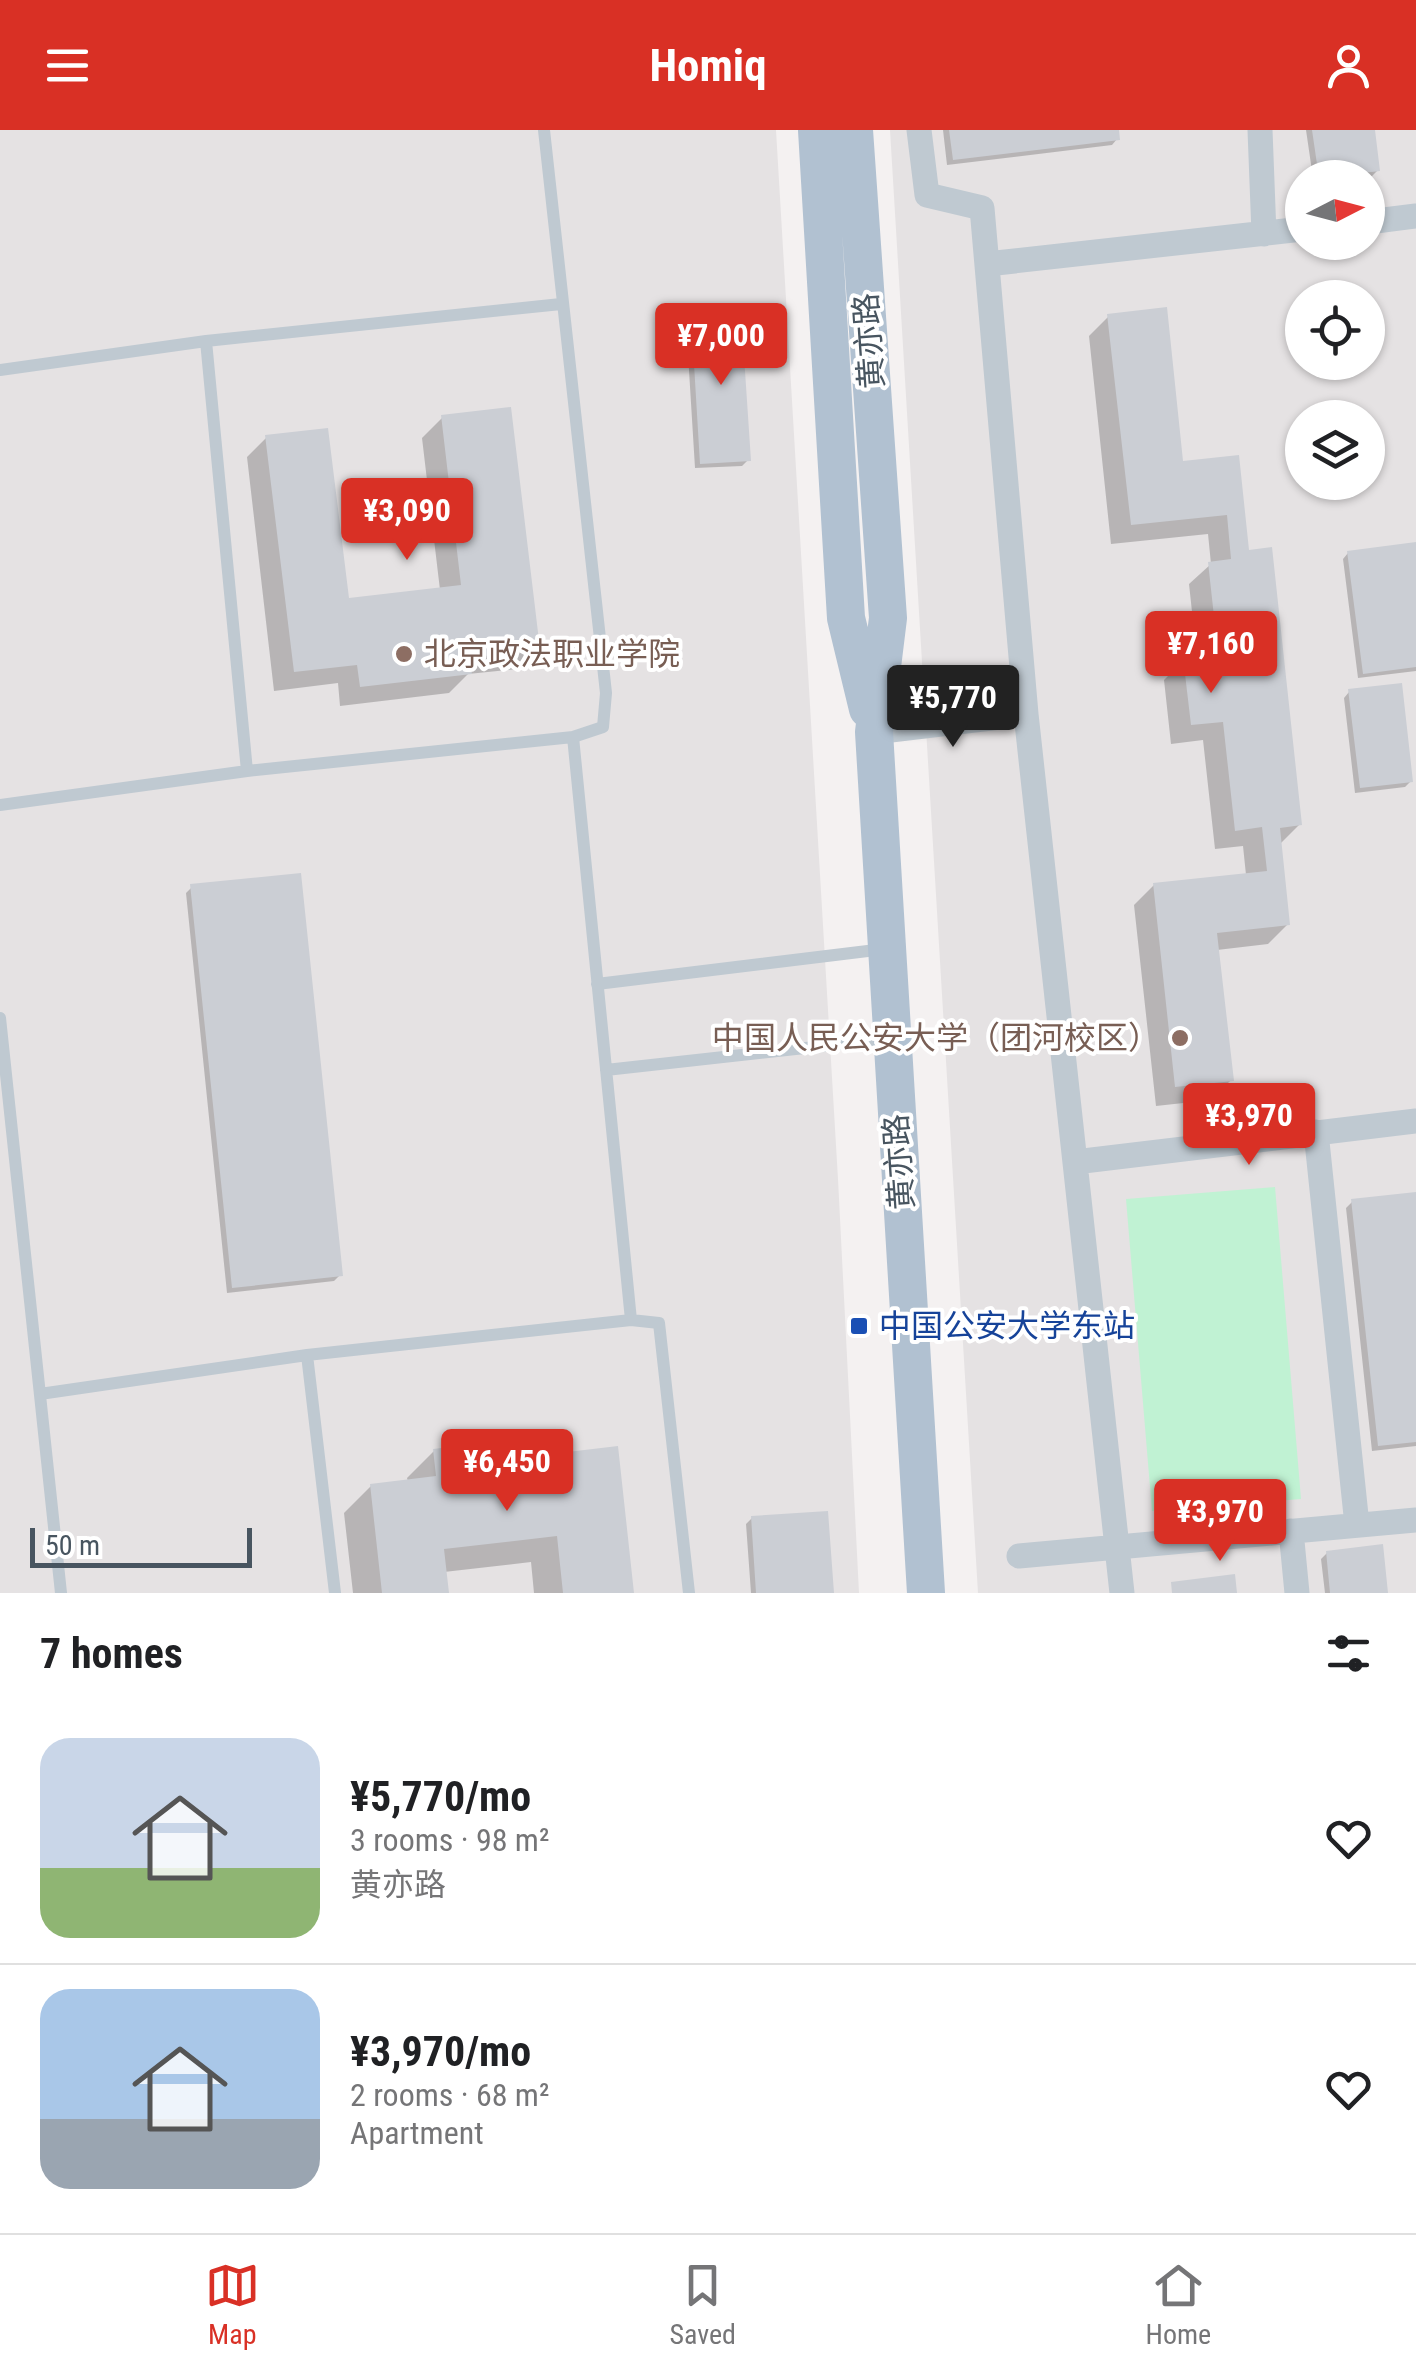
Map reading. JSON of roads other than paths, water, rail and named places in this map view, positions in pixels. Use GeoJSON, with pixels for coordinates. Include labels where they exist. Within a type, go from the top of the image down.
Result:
{"type":"FeatureCollection","features":[{"type":"Feature","properties":{"kind":"main road","name":"黄亦路"},"geometry":{"type":"LineString","coordinates":[[818,130],[846,618],[874,732]]}},
{"type":"Feature","properties":{"kind":"main road","name":"黄亦路"},"geometry":{"type":"LineString","coordinates":[[854,130],[888,618],[874,732],[926,1593]]}},
{"type":"Feature","properties":{"kind":"street"},"geometry":{"type":"LineString","coordinates":[[919,130],[927,195],[982,208],[1026,714],[1122,1593]]}},
{"type":"Feature","properties":{"kind":"street"},"geometry":{"type":"LineString","coordinates":[[1260,130],[1264,234]]}},
{"type":"Feature","properties":{"kind":"street"},"geometry":{"type":"LineString","coordinates":[[1385,220],[1416,216]]}},
{"type":"Feature","properties":{"kind":"street"},"geometry":{"type":"LineString","coordinates":[[987,264],[1285,231]]}},
{"type":"Feature","properties":{"kind":"street"},"geometry":{"type":"LineString","coordinates":[[874,732],[1026,714]]}},
{"type":"Feature","properties":{"kind":"street"},"geometry":{"type":"LineString","coordinates":[[1075,1162],[1416,1121]]}},
{"type":"Feature","properties":{"kind":"street"},"geometry":{"type":"LineString","coordinates":[[1316,1132],[1357,1525]]}},
{"type":"Feature","properties":{"kind":"street"},"geometry":{"type":"LineString","coordinates":[[1019,1556],[1416,1520]]}},
{"type":"Feature","properties":{"kind":"street"},"geometry":{"type":"LineString","coordinates":[[1291,1530],[1296,1593]]}},
{"type":"Feature","properties":{"kind":"lane"},"geometry":{"type":"LineString","coordinates":[[0,805],[247,771],[573,737],[603,727],[606,692],[544,130]]}},
{"type":"Feature","properties":{"kind":"lane"},"geometry":{"type":"LineString","coordinates":[[0,370],[206,341],[561,304]]}},
{"type":"Feature","properties":{"kind":"lane"},"geometry":{"type":"LineString","coordinates":[[206,341],[247,771]]}},
{"type":"Feature","properties":{"kind":"lane"},"geometry":{"type":"LineString","coordinates":[[573,737],[631,1320]]}},
{"type":"Feature","properties":{"kind":"lane"},"geometry":{"type":"LineString","coordinates":[[598,984],[886,949]]}},
{"type":"Feature","properties":{"kind":"lane"},"geometry":{"type":"LineString","coordinates":[[0,1018],[62,1593]]}},
{"type":"Feature","properties":{"kind":"lane"},"geometry":{"type":"LineString","coordinates":[[606,1070],[891,1038]]}},
{"type":"Feature","properties":{"kind":"lane"},"geometry":{"type":"LineString","coordinates":[[40,1394],[307,1355],[631,1320],[660,1323],[689,1593]]}},
{"type":"Feature","properties":{"kind":"lane"},"geometry":{"type":"LineString","coordinates":[[307,1355],[335,1593]]}},
{"type":"Feature","properties":{"kind":"place","name":"北京政法职业学院"},"geometry":{"type":"Point","coordinates":[404,654]}},
{"type":"Feature","properties":{"kind":"place","name":"中国人民公安大学（团河校区）"},"geometry":{"type":"Point","coordinates":[1180,1038]}},
{"type":"Feature","properties":{"kind":"place","name":"中国公安大学东站"},"geometry":{"type":"Point","coordinates":[859,1326]}}]}
